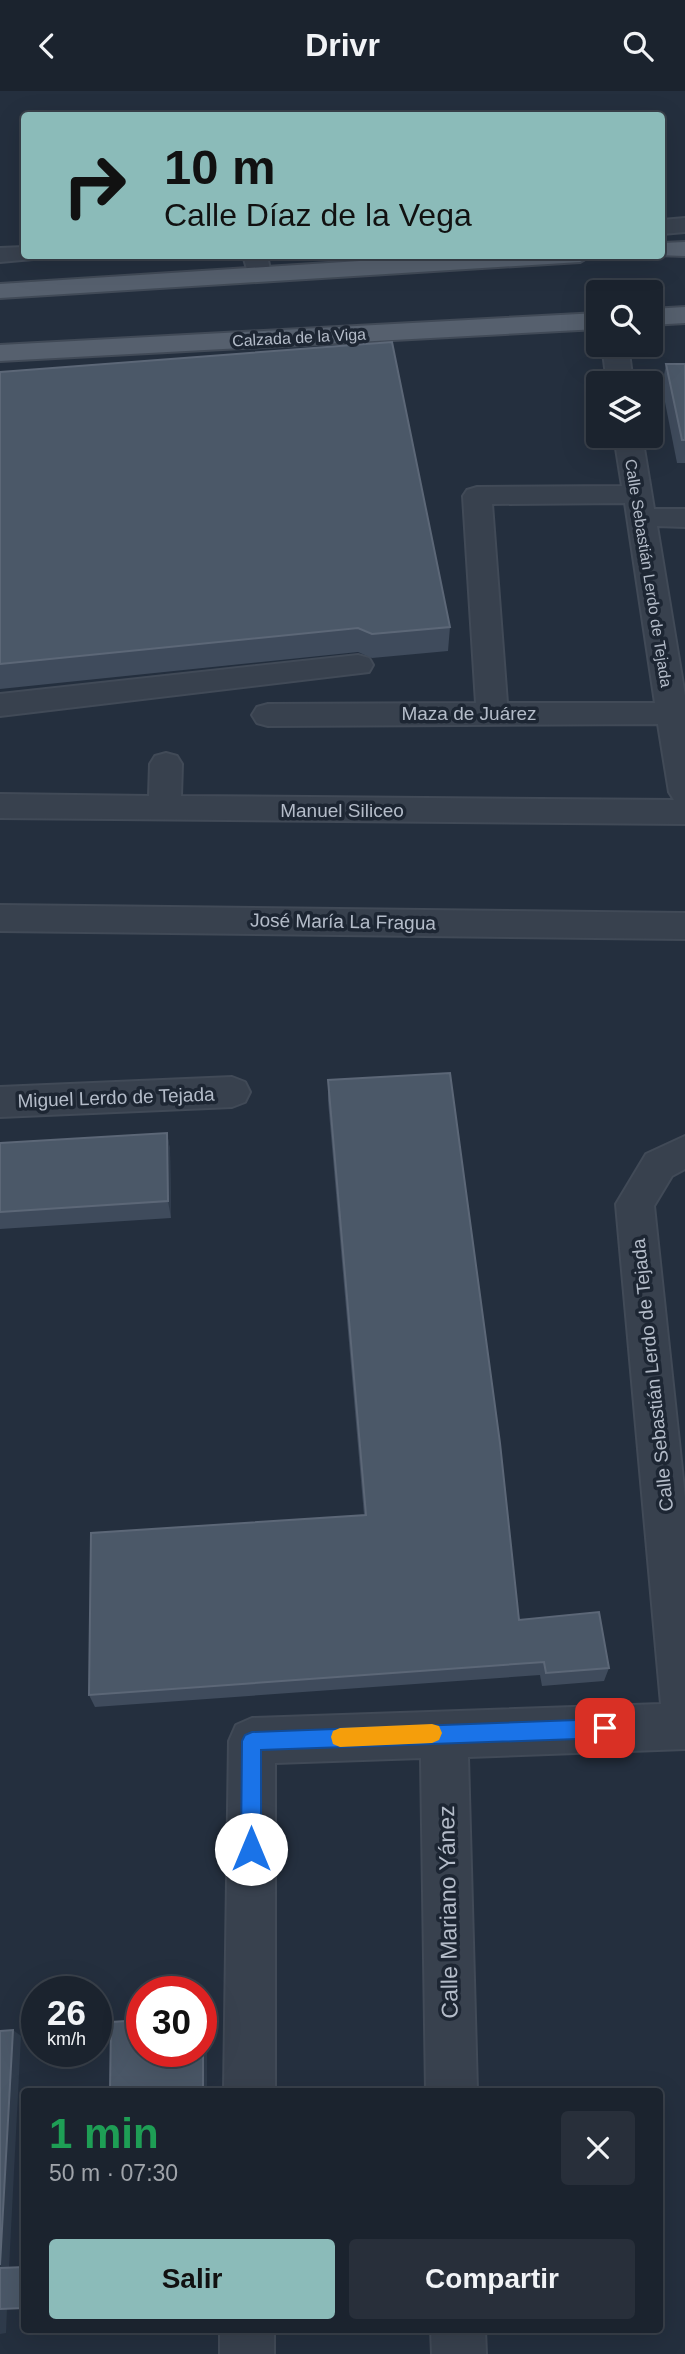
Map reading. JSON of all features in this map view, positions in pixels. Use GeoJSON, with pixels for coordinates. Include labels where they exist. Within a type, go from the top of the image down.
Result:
{"type":"FeatureCollection","features":[{"type":"Feature","properties":{"kind":"main road"},"geometry":{"type":"LineString","coordinates":[[665,250],[685,249]]}},
{"type":"Feature","properties":{"kind":"main road"},"geometry":{"type":"LineString","coordinates":[[0,291],[257,265],[451,259]]}},
{"type":"Feature","properties":{"kind":"main road"},"geometry":{"type":"LineString","coordinates":[[663,316],[685,315]]}},
{"type":"Feature","properties":{"kind":"main road","name":"Calzada de la Viga"},"geometry":{"type":"LineString","coordinates":[[0,353],[586,322]]}},
{"type":"Feature","properties":{"kind":"street"},"geometry":{"type":"LineString","coordinates":[[665,227],[685,225]]}},
{"type":"Feature","properties":{"kind":"street"},"geometry":{"type":"LineString","coordinates":[[0,255],[21,254]]}},
{"type":"Feature","properties":{"kind":"street","name":"Calle Sebastián Lerdo de Tejada"},"geometry":{"type":"LineString","coordinates":[[630,448],[678,713],[685,792]]}},
{"type":"Feature","properties":{"kind":"street"},"geometry":{"type":"LineString","coordinates":[[492,713],[477,496],[639,506],[685,518]]}},
{"type":"Feature","properties":{"kind":"street"},"geometry":{"type":"LineString","coordinates":[[0,705],[358,665]]}},
{"type":"Feature","properties":{"kind":"street","name":"Maza de Juárez"},"geometry":{"type":"LineString","coordinates":[[268,716],[678,713]]}},
{"type":"Feature","properties":{"kind":"street"},"geometry":{"type":"LineString","coordinates":[[165,807],[166,764]]}},
{"type":"Feature","properties":{"kind":"street","name":"Manuel Siliceo"},"geometry":{"type":"LineString","coordinates":[[0,806],[685,812]]}},
{"type":"Feature","properties":{"kind":"street","name":"José María La Fragua"},"geometry":{"type":"LineString","coordinates":[[0,918],[685,926]]}},
{"type":"Feature","properties":{"kind":"street","name":"Miguel Lerdo de Tejada"},"geometry":{"type":"LineString","coordinates":[[0,1102],[232,1092]]}},
{"type":"Feature","properties":{"kind":"street","name":"Calle Sebastián Lerdo de Tejada"},"geometry":{"type":"LineString","coordinates":[[672,1158],[635,1204],[670,1408],[685,1716]]}},
{"type":"Feature","properties":{"kind":"street"},"geometry":{"type":"LineString","coordinates":[[249,2088],[252,1741],[685,1726]]}},
{"type":"Feature","properties":{"kind":"street","name":"Calle Mariano Yánez"},"geometry":{"type":"LineString","coordinates":[[444,1733],[452,2088]]}},
{"type":"Feature","properties":{"kind":"street"},"geometry":{"type":"LineString","coordinates":[[247,2333],[247,2354]]}},
{"type":"Feature","properties":{"kind":"street"},"geometry":{"type":"LineString","coordinates":[[458,2333],[459,2354]]}},
{"type":"Feature","properties":{"kind":"building"},"geometry":{"type":"Polygon","coordinates":[[[392,342],[450,627],[372,634],[358,628],[0,664],[0,372],[392,342]]]}},
{"type":"Feature","properties":{"kind":"building"},"geometry":{"type":"Polygon","coordinates":[[[666,364],[685,364],[685,440],[682,440],[666,364]]]}},
{"type":"Feature","properties":{"kind":"building"},"geometry":{"type":"Polygon","coordinates":[[[450,1073],[500,1443],[519,1620],[599,1612],[609,1668],[546,1673],[544,1662],[89,1695],[91,1533],[366,1515],[328,1080],[450,1073]]]}},
{"type":"Feature","properties":{"kind":"building"},"geometry":{"type":"Polygon","coordinates":[[[167,1133],[168,1201],[0,1212],[0,1143],[167,1133]]]}},
{"type":"Feature","properties":{"kind":"building"},"geometry":{"type":"Polygon","coordinates":[[[126,2021],[126,2067],[203,2067],[203,2088],[110,2088],[112,2022],[126,2021]]]}},
{"type":"Feature","properties":{"kind":"building"},"geometry":{"type":"Polygon","coordinates":[[[13,2030],[0,2265],[0,2031],[13,2030]]]}},
{"type":"Feature","properties":{"kind":"building"},"geometry":{"type":"Polygon","coordinates":[[[21,2267],[21,2308],[0,2309],[0,2268],[21,2267]]]}},
{"type":"Feature","properties":{"kind":"slow traffic"},"geometry":{"type":"LineString","coordinates":[[340,1737],[432,1733]]}},
{"type":"Feature","properties":{"kind":"route"},"geometry":{"type":"LineString","coordinates":[[251,1849],[252,1741],[605,1728]]}}]}
